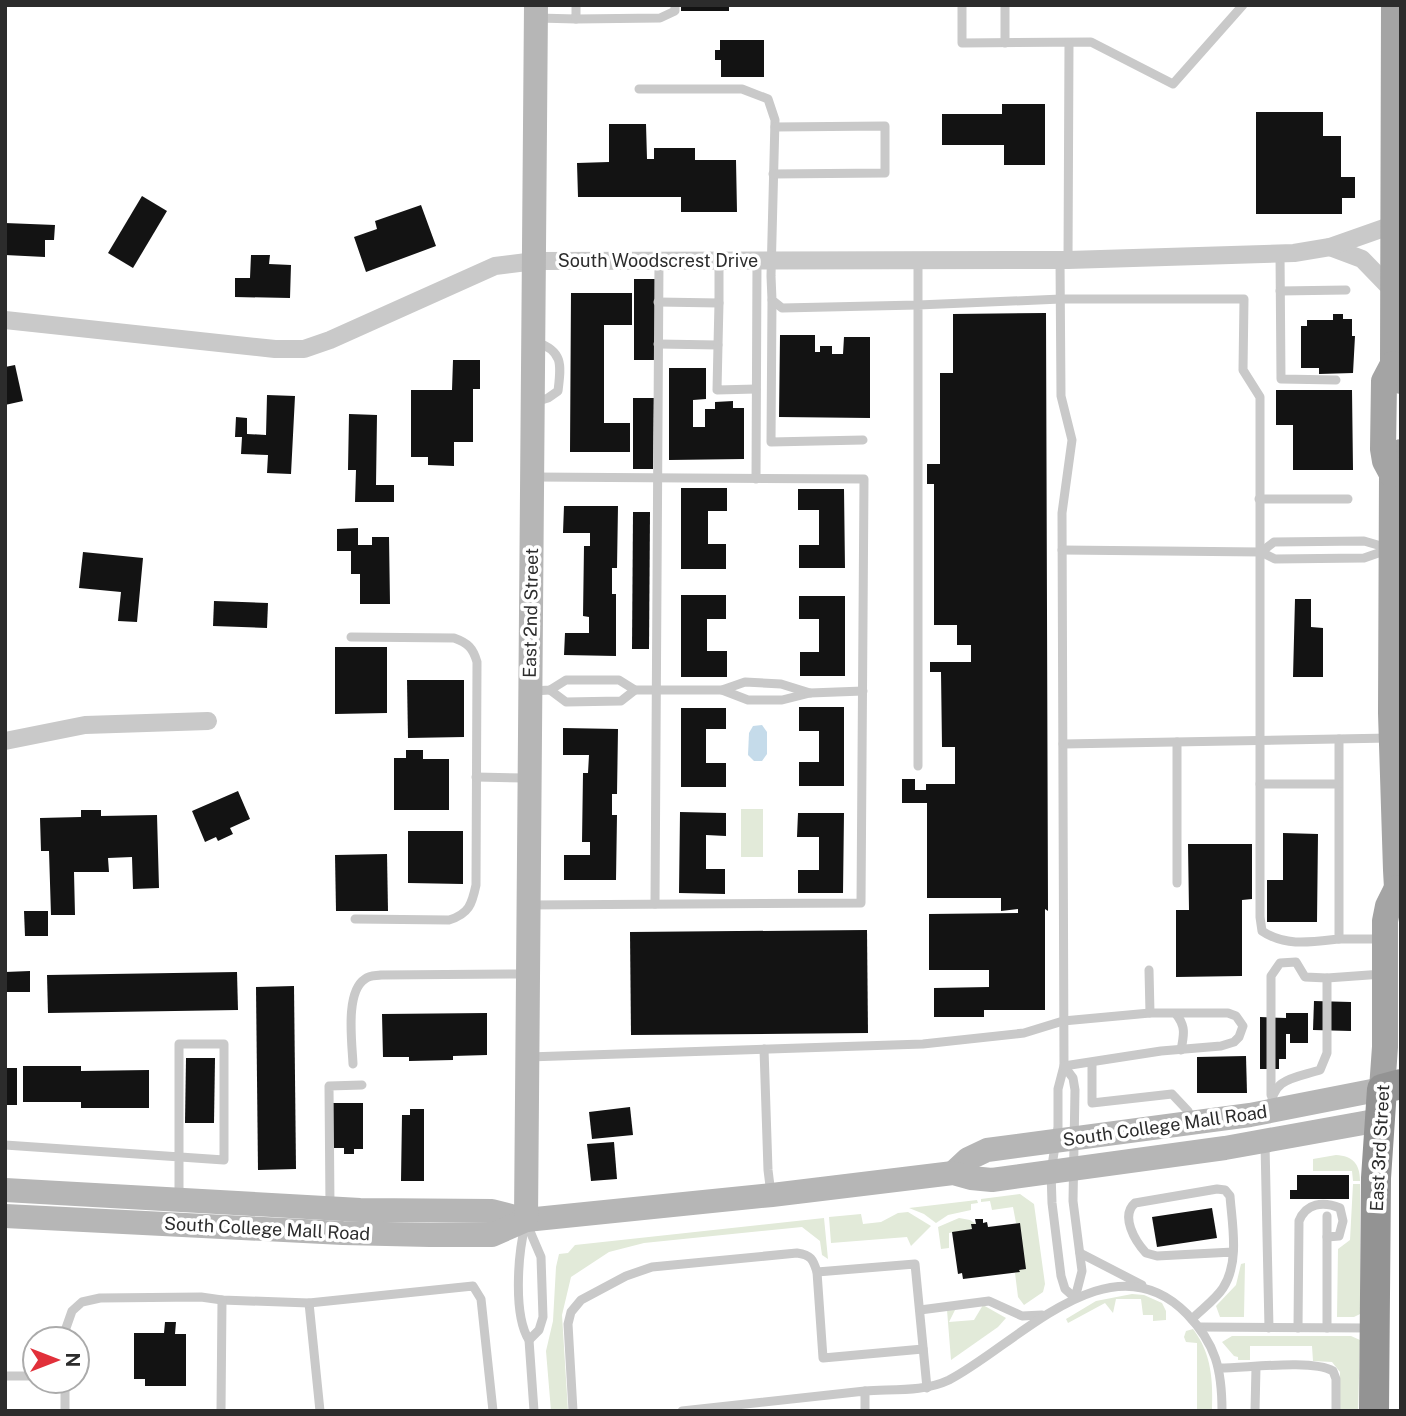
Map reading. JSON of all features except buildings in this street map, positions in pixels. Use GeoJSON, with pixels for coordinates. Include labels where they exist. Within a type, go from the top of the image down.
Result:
{"type":"FeatureCollection","features":[{"type":"Feature","properties":{"kind":"highway","name":"East 3rd Street"},"geometry":{"type":"LineString","coordinates":[[1374,1411],[1376,1178],[1390,1117],[1391,1086]]}},
{"type":"Feature","properties":{"kind":"main road","name":"East 3rd Street"},"geometry":{"type":"LineString","coordinates":[[1391,1086],[1385,939],[1386,913],[1398,881],[1391,549],[1396,463],[1383,456],[1383,402],[1384,381],[1397,373],[1393,291],[1397,223],[1397,58],[1394,5]]}},
{"type":"Feature","properties":{"kind":"main road","name":"East 2nd Street"},"geometry":{"type":"LineString","coordinates":[[526,1220],[529,778],[540,691],[533,477],[536,12]]}},
{"type":"Feature","properties":{"kind":"main road","name":"South College Mall Road"},"geometry":{"type":"LineString","coordinates":[[953,1172],[981,1152],[1192,1122],[1271,1103],[1391,1086]]}},
{"type":"Feature","properties":{"kind":"main road","name":"South College Mall Road"},"geometry":{"type":"LineString","coordinates":[[5,1216],[320,1232],[392,1223],[435,1223],[492,1211],[526,1220],[772,1195],[953,1172],[985,1180],[1062,1171],[1265,1142],[1390,1117]]}},
{"type":"Feature","properties":{"kind":"main road","name":"South College Mall Road"},"geometry":{"type":"LineString","coordinates":[[5,1190],[330,1208],[392,1223]]}},
{"type":"Feature","properties":{"kind":"main road"},"geometry":{"type":"LineString","coordinates":[[320,1232],[330,1208]]}},
{"type":"Feature","properties":{"kind":"street","name":"South Woodscrest Drive"},"geometry":{"type":"LineString","coordinates":[[5,320],[258,348],[304,349],[342,335],[495,266],[535,261],[1064,260],[1280,253],[1330,247],[1397,223]]}},
{"type":"Feature","properties":{"kind":"street","name":"South Woodscrest Drive"},"geometry":{"type":"LineString","coordinates":[[1330,247],[1362,259],[1393,291]]}},
{"type":"Feature","properties":{"kind":"street"},"geometry":{"type":"LineString","coordinates":[[5,741],[85,725],[208,721]]}},
{"type":"Feature","properties":{"kind":"lane"},"geometry":{"type":"LineString","coordinates":[[576,5],[576,19]]}},
{"type":"Feature","properties":{"kind":"lane"},"geometry":{"type":"LineString","coordinates":[[536,12],[576,19],[660,18],[675,11],[675,5]]}},
{"type":"Feature","properties":{"kind":"lane"},"geometry":{"type":"LineString","coordinates":[[962,5],[962,43],[1091,42],[1173,84],[1243,5]]}},
{"type":"Feature","properties":{"kind":"lane"},"geometry":{"type":"LineString","coordinates":[[1005,5],[1005,43]]}},
{"type":"Feature","properties":{"kind":"lane"},"geometry":{"type":"LineString","coordinates":[[1069,43],[1061,299],[1061,396],[1072,440],[1062,513],[1064,1066],[1059,1079],[1065,1140],[1062,1171],[1073,1201],[1082,1271],[1075,1298]]}},
{"type":"Feature","properties":{"kind":"lane"},"geometry":{"type":"LineString","coordinates":[[639,89],[742,89],[768,99],[775,120],[756,389],[756,478]]}},
{"type":"Feature","properties":{"kind":"lane"},"geometry":{"type":"LineString","coordinates":[[773,174],[885,173],[885,126],[775,127]]}},
{"type":"Feature","properties":{"kind":"lane"},"geometry":{"type":"LineString","coordinates":[[1280,253],[1281,379],[1336,380]]}},
{"type":"Feature","properties":{"kind":"lane"},"geometry":{"type":"LineString","coordinates":[[655,904],[659,261]]}},
{"type":"Feature","properties":{"kind":"lane"},"geometry":{"type":"LineString","coordinates":[[719,261],[717,390],[756,389]]}},
{"type":"Feature","properties":{"kind":"lane"},"geometry":{"type":"LineString","coordinates":[[764,261],[772,300],[772,442],[863,440]]}},
{"type":"Feature","properties":{"kind":"lane"},"geometry":{"type":"LineString","coordinates":[[918,261],[918,766]]}},
{"type":"Feature","properties":{"kind":"lane"},"geometry":{"type":"LineString","coordinates":[[1280,291],[1346,290]]}},
{"type":"Feature","properties":{"kind":"lane"},"geometry":{"type":"LineString","coordinates":[[772,300],[782,308],[1061,299],[1244,299],[1243,370],[1260,397],[1262,931],[1273,939],[1298,943],[1339,939],[1385,939]]}},
{"type":"Feature","properties":{"kind":"lane"},"geometry":{"type":"LineString","coordinates":[[658,302],[719,303]]}},
{"type":"Feature","properties":{"kind":"lane"},"geometry":{"type":"LineString","coordinates":[[658,344],[718,345]]}},
{"type":"Feature","properties":{"kind":"lane"},"geometry":{"type":"LineString","coordinates":[[528,905],[861,903],[864,479],[533,477]]}},
{"type":"Feature","properties":{"kind":"lane"},"geometry":{"type":"LineString","coordinates":[[1259,499],[1348,499]]}},
{"type":"Feature","properties":{"kind":"lane"},"geometry":{"type":"LineString","coordinates":[[1261,552],[1274,542],[1364,541],[1391,549]]}},
{"type":"Feature","properties":{"kind":"lane"},"geometry":{"type":"LineString","coordinates":[[1062,550],[1261,552],[1275,559],[1364,558],[1391,549]]}},
{"type":"Feature","properties":{"kind":"lane"},"geometry":{"type":"LineString","coordinates":[[351,637],[454,638],[473,649],[477,662],[476,885],[472,903],[463,916],[449,920],[355,919]]}},
{"type":"Feature","properties":{"kind":"lane"},"geometry":{"type":"LineString","coordinates":[[540,691],[566,680],[619,680],[635,690],[722,690],[745,682],[781,684],[810,693]]}},
{"type":"Feature","properties":{"kind":"lane"},"geometry":{"type":"LineString","coordinates":[[540,691],[566,702],[621,701],[635,690]]}},
{"type":"Feature","properties":{"kind":"lane"},"geometry":{"type":"LineString","coordinates":[[722,690],[748,700],[782,700],[810,693],[863,691]]}},
{"type":"Feature","properties":{"kind":"lane"},"geometry":{"type":"LineString","coordinates":[[1063,744],[1339,739],[1396,725]]}},
{"type":"Feature","properties":{"kind":"lane"},"geometry":{"type":"LineString","coordinates":[[1339,739],[1339,939]]}},
{"type":"Feature","properties":{"kind":"lane"},"geometry":{"type":"LineString","coordinates":[[1177,742],[1177,883]]}},
{"type":"Feature","properties":{"kind":"lane"},"geometry":{"type":"LineString","coordinates":[[476,777],[529,778]]}},
{"type":"Feature","properties":{"kind":"lane"},"geometry":{"type":"LineString","coordinates":[[1260,784],[1338,783]]}},
{"type":"Feature","properties":{"kind":"lane"},"geometry":{"type":"LineString","coordinates":[[1271,1103],[1271,976],[1280,963],[1296,962],[1305,977],[1385,974]]}},
{"type":"Feature","properties":{"kind":"lane"},"geometry":{"type":"LineString","coordinates":[[1149,970],[1150,1013]]}},
{"type":"Feature","properties":{"kind":"lane"},"geometry":{"type":"LineString","coordinates":[[353,1064],[352,1006],[355,988],[364,979],[381,975],[527,974]]}},
{"type":"Feature","properties":{"kind":"lane"},"geometry":{"type":"LineString","coordinates":[[1271,1103],[1278,1084],[1320,1070],[1327,1053],[1327,978]]}},
{"type":"Feature","properties":{"kind":"lane"},"geometry":{"type":"LineString","coordinates":[[526,1057],[929,1043],[1024,1033],[1063,1021],[1150,1013],[1228,1013],[1236,1016],[1243,1026],[1234,1042],[1221,1046],[1064,1066]]}},
{"type":"Feature","properties":{"kind":"lane"},"geometry":{"type":"LineString","coordinates":[[1176,1014],[1185,1033],[1181,1050]]}},
{"type":"Feature","properties":{"kind":"lane"},"geometry":{"type":"LineString","coordinates":[[5,1145],[179,1157],[224,1160],[224,1044],[179,1044],[179,1157],[179,1199]]}},
{"type":"Feature","properties":{"kind":"lane"},"geometry":{"type":"LineString","coordinates":[[764,1049],[768,1170],[772,1195]]}},
{"type":"Feature","properties":{"kind":"lane"},"geometry":{"type":"LineString","coordinates":[[1092,1063],[1092,1103],[1172,1094],[1188,1111],[1192,1122]]}},
{"type":"Feature","properties":{"kind":"lane"},"geometry":{"type":"LineString","coordinates":[[1064,1066],[1073,1078],[1075,1090],[1062,1171],[1052,1203],[1060,1276],[1065,1289],[1075,1298]]}},
{"type":"Feature","properties":{"kind":"lane"},"geometry":{"type":"LineString","coordinates":[[330,1208],[329,1086],[362,1085]]}},
{"type":"Feature","properties":{"kind":"lane"},"geometry":{"type":"LineString","coordinates":[[1265,1142],[1269,1328]]}},
{"type":"Feature","properties":{"kind":"lane"},"geometry":{"type":"LineString","coordinates":[[1192,1319],[1223,1288],[1231,1270],[1233,1252],[1230,1196],[1224,1190],[1217,1189],[1135,1203],[1130,1208],[1128,1216],[1132,1231],[1146,1253],[1157,1256],[1233,1252]]}},
{"type":"Feature","properties":{"kind":"lane"},"geometry":{"type":"LineString","coordinates":[[1298,1328],[1298,1221],[1309,1207],[1330,1204],[1340,1208],[1343,1222],[1339,1236],[1327,1237]]}},
{"type":"Feature","properties":{"kind":"lane"},"geometry":{"type":"LineString","coordinates":[[1327,1216],[1327,1328]]}},
{"type":"Feature","properties":{"kind":"lane"},"geometry":{"type":"LineString","coordinates":[[526,1220],[518,1258],[522,1319],[524,1332],[529,1340],[534,1411]]}},
{"type":"Feature","properties":{"kind":"lane"},"geometry":{"type":"LineString","coordinates":[[526,1220],[541,1257],[543,1317],[539,1330],[529,1340]]}},
{"type":"Feature","properties":{"kind":"lane"},"geometry":{"type":"LineString","coordinates":[[573,1411],[568,1324],[571,1312],[581,1300],[625,1276],[652,1267],[797,1253],[806,1255],[813,1259],[817,1272],[823,1358],[923,1349]]}},
{"type":"Feature","properties":{"kind":"lane"},"geometry":{"type":"LineString","coordinates":[[1080,1253],[1176,1304],[1200,1327],[1220,1368],[1222,1411]]}},
{"type":"Feature","properties":{"kind":"lane"},"geometry":{"type":"LineString","coordinates":[[817,1272],[915,1265],[927,1388]]}},
{"type":"Feature","properties":{"kind":"lane"},"geometry":{"type":"LineString","coordinates":[[67,1325],[72,1311],[82,1302],[113,1298],[201,1297],[309,1303],[468,1286],[476,1288],[481,1298],[493,1411]]}},
{"type":"Feature","properties":{"kind":"lane"},"geometry":{"type":"LineString","coordinates":[[682,1411],[864,1391],[927,1388],[948,1380],[981,1360],[1044,1315],[1075,1298],[1108,1287],[1125,1286],[1156,1292]]}},
{"type":"Feature","properties":{"kind":"lane"},"geometry":{"type":"LineString","coordinates":[[220,1411],[222,1300]]}},
{"type":"Feature","properties":{"kind":"lane"},"geometry":{"type":"LineString","coordinates":[[920,1310],[989,1301],[1022,1316],[1044,1315]]}},
{"type":"Feature","properties":{"kind":"lane"},"geometry":{"type":"LineString","coordinates":[[309,1303],[320,1411]]}},
{"type":"Feature","properties":{"kind":"lane"},"geometry":{"type":"LineString","coordinates":[[1200,1327],[1375,1328]]}},
{"type":"Feature","properties":{"kind":"lane"},"geometry":{"type":"LineString","coordinates":[[1220,1368],[1305,1366],[1334,1371],[1336,1411]]}},
{"type":"Feature","properties":{"kind":"lane"},"geometry":{"type":"LineString","coordinates":[[1255,1367],[1255,1411]]}},
{"type":"Feature","properties":{"kind":"lane"},"geometry":{"type":"LineString","coordinates":[[864,1391],[865,1411]]}},
{"type":"Feature","properties":{"kind":"green space"},"geometry":{"type":"Polygon","coordinates":[[[741,809],[763,809],[763,857],[741,857],[741,809]]]}},
{"type":"Feature","properties":{"kind":"green space"},"geometry":{"type":"Polygon","coordinates":[[[1336,1155],[1347,1157],[1354,1162],[1359,1170],[1360,1181],[1353,1181],[1352,1171],[1313,1171],[1313,1159],[1336,1155]]]}},
{"type":"Feature","properties":{"kind":"green space"},"geometry":{"type":"Polygon","coordinates":[[[1353,1184],[1360,1184],[1360,1314],[1354,1317],[1337,1317],[1338,1249],[1350,1240],[1353,1184]]]}},
{"type":"Feature","properties":{"kind":"green space"},"geometry":{"type":"Polygon","coordinates":[[[1020,1194],[1034,1204],[1045,1284],[1043,1292],[1024,1305],[1018,1297],[1015,1273],[1019,1272],[1020,1223],[1016,1223],[1013,1207],[992,1210],[990,1201],[981,1202],[981,1199],[1020,1194]]]}},
{"type":"Feature","properties":{"kind":"green space"},"geometry":{"type":"Polygon","coordinates":[[[977,1200],[978,1203],[971,1204],[971,1210],[948,1215],[936,1223],[909,1208],[977,1200]]]}},
{"type":"Feature","properties":{"kind":"green space"},"geometry":{"type":"Polygon","coordinates":[[[908,1212],[931,1226],[911,1246],[907,1237],[831,1243],[829,1217],[861,1214],[863,1224],[881,1222],[898,1213],[908,1212]]]}},
{"type":"Feature","properties":{"kind":"green space"},"geometry":{"type":"Polygon","coordinates":[[[824,1218],[828,1259],[822,1255],[820,1241],[802,1227],[644,1243],[609,1252],[571,1277],[562,1315],[568,1411],[551,1411],[546,1351],[553,1321],[559,1254],[568,1253],[575,1245],[824,1218]]]}},
{"type":"Feature","properties":{"kind":"green space"},"geometry":{"type":"Polygon","coordinates":[[[959,1218],[976,1224],[972,1224],[972,1229],[949,1233],[949,1248],[941,1249],[938,1227],[959,1218]]]}},
{"type":"Feature","properties":{"kind":"green space"},"geometry":{"type":"Polygon","coordinates":[[[1245,1263],[1244,1317],[1220,1317],[1216,1306],[1236,1285],[1241,1264],[1245,1263]]]}},
{"type":"Feature","properties":{"kind":"green space"},"geometry":{"type":"Polygon","coordinates":[[[1132,1294],[1144,1295],[1162,1303],[1166,1320],[1153,1321],[1153,1315],[1143,1315],[1141,1299],[1116,1299],[1113,1313],[1105,1303],[1068,1323],[1066,1319],[1096,1301],[1132,1294]]]}},
{"type":"Feature","properties":{"kind":"green space"},"geometry":{"type":"Polygon","coordinates":[[[983,1305],[1006,1318],[998,1327],[951,1360],[947,1310],[956,1308],[949,1322],[974,1320],[983,1305]]]}},
{"type":"Feature","properties":{"kind":"green space"},"geometry":{"type":"Polygon","coordinates":[[[1193,1329],[1208,1358],[1212,1411],[1197,1411],[1197,1343],[1186,1342],[1184,1337],[1186,1331],[1193,1329]]]}},
{"type":"Feature","properties":{"kind":"green space"},"geometry":{"type":"Polygon","coordinates":[[[1232,1336],[1351,1336],[1360,1340],[1358,1411],[1340,1411],[1340,1372],[1332,1362],[1313,1361],[1312,1346],[1250,1346],[1250,1360],[1238,1360],[1222,1342],[1232,1336]]]}},
{"type":"Feature","properties":{"kind":"water"},"geometry":{"type":"Polygon","coordinates":[[[762,725],[767,732],[767,754],[762,761],[754,761],[748,755],[749,733],[753,726],[762,725]]]}}]}
